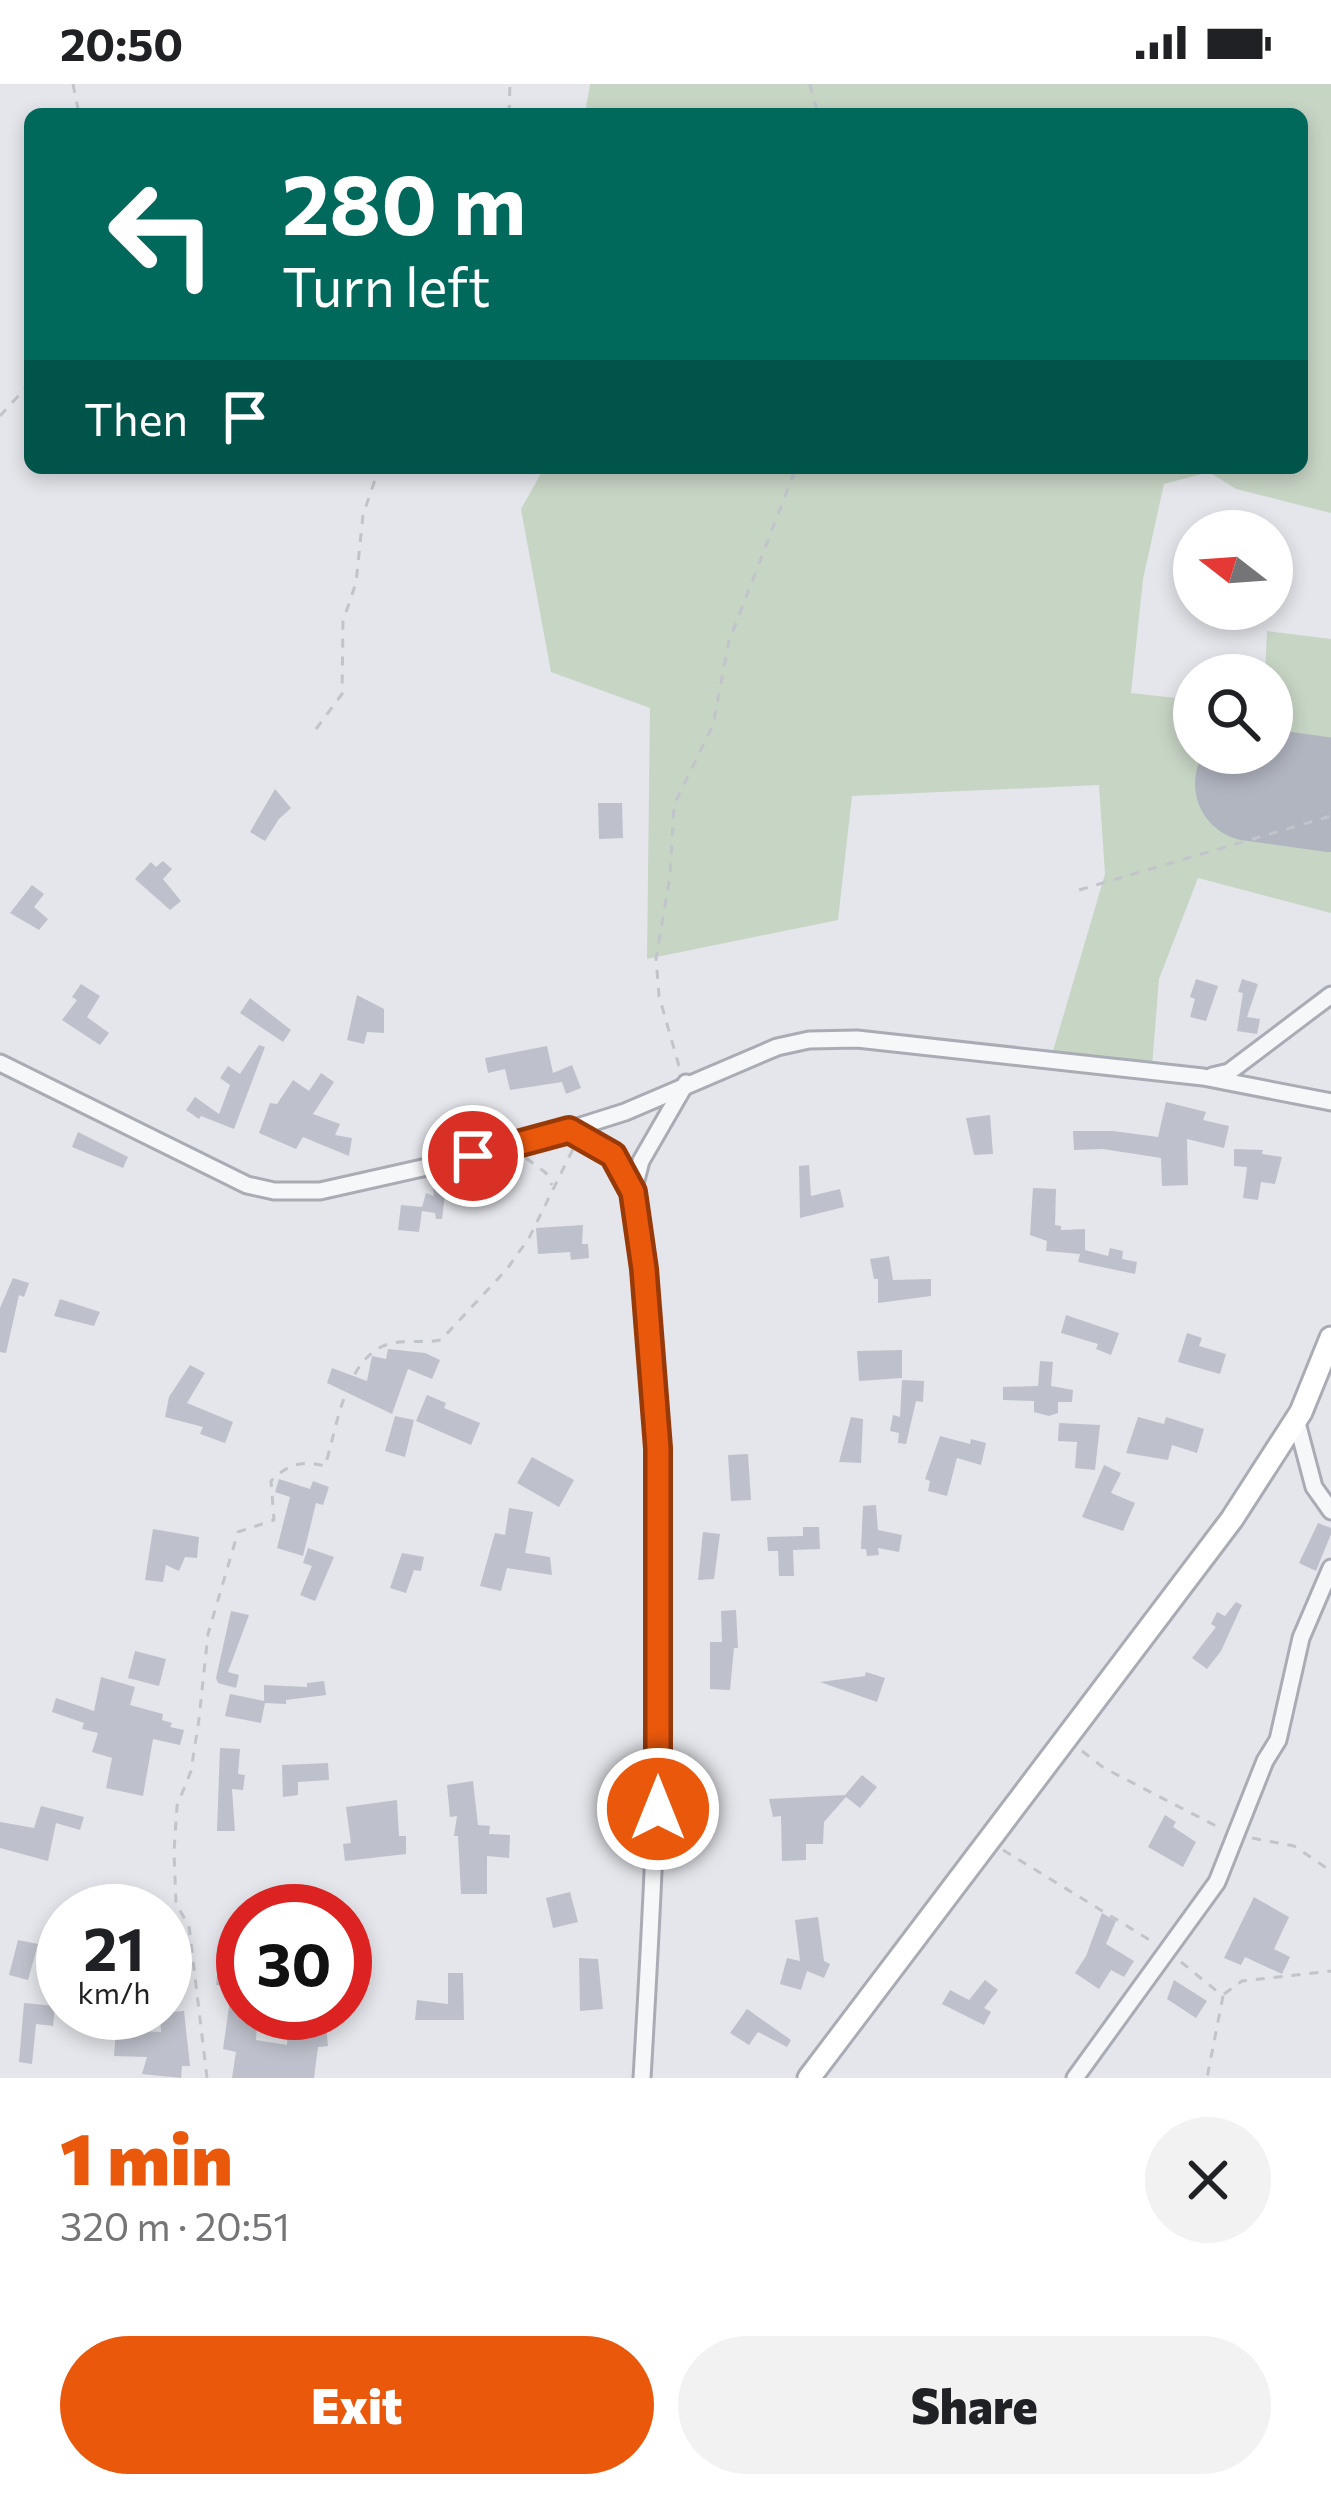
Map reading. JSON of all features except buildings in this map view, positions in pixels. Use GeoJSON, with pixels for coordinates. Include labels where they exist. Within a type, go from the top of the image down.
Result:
{"type":"FeatureCollection","features":[{"type":"Feature","properties":{"kind":"main road"},"geometry":{"type":"LineString","coordinates":[[809,2078],[1232,1520],[1296,1420],[1331,1338]]}},
{"type":"Feature","properties":{"kind":"street"},"geometry":{"type":"LineString","coordinates":[[1203,1077],[1229,1072],[1331,995]]}},
{"type":"Feature","properties":{"kind":"street"},"geometry":{"type":"LineString","coordinates":[[0,1063],[247,1184],[274,1191],[320,1191],[575,1133],[776,1047],[809,1040],[857,1039],[1203,1077],[1331,1102]]}},
{"type":"Feature","properties":{"kind":"street"},"geometry":{"type":"LineString","coordinates":[[633,1192],[641,1161],[686,1083]]}},
{"type":"Feature","properties":{"kind":"street"},"geometry":{"type":"LineString","coordinates":[[575,1133],[613,1155],[633,1192],[658,1448],[658,1809],[641,2078]]}},
{"type":"Feature","properties":{"kind":"street"},"geometry":{"type":"LineString","coordinates":[[1296,1420],[1313,1487],[1331,1511]]}},
{"type":"Feature","properties":{"kind":"street"},"geometry":{"type":"LineString","coordinates":[[1075,2078],[1217,1882],[1278,1739],[1300,1638],[1331,1568]]}},
{"type":"Feature","properties":{"kind":"path"},"geometry":{"type":"LineString","coordinates":[[0,416],[24,389]]}},
{"type":"Feature","properties":{"kind":"path"},"geometry":{"type":"LineString","coordinates":[[316,729],[342,694],[343,622],[356,583],[363,515],[377,474]]}},
{"type":"Feature","properties":{"kind":"path"},"geometry":{"type":"LineString","coordinates":[[686,1083],[669,1043],[656,958],[676,828],[674,805],[712,725],[729,641],[794,474]]}},
{"type":"Feature","properties":{"kind":"path"},"geometry":{"type":"LineString","coordinates":[[1079,890],[1331,816]]}},
{"type":"Feature","properties":{"kind":"path"},"geometry":{"type":"LineString","coordinates":[[207,2078],[190,1926],[176,1904],[173,1852],[177,1806],[190,1772],[199,1719],[208,1634],[238,1532],[274,1520],[271,1481],[277,1475],[291,1465],[325,1466],[357,1367],[381,1347],[408,1340],[441,1340],[507,1270],[529,1238],[575,1133]]}},
{"type":"Feature","properties":{"kind":"path"},"geometry":{"type":"LineString","coordinates":[[511,1148],[546,1172],[553,1187]]}},
{"type":"Feature","properties":{"kind":"path"},"geometry":{"type":"LineString","coordinates":[[1065,1738],[1104,1768],[1236,1835],[1294,1846],[1331,1870]]}},
{"type":"Feature","properties":{"kind":"path"},"geometry":{"type":"LineString","coordinates":[[986,1839],[1167,1950],[1223,1996]]}},
{"type":"Feature","properties":{"kind":"path"},"geometry":{"type":"LineString","coordinates":[[1207,2078],[1223,1996],[1242,1981],[1331,1970]]}},
{"type":"Feature","properties":{"kind":"green space"},"geometry":{"type":"Polygon","coordinates":[[[590,84],[1331,84],[1331,513],[1236,489],[1212,474],[1308,474],[1308,108],[586,108],[590,84]]]}},
{"type":"Feature","properties":{"kind":"green space"},"geometry":{"type":"Polygon","coordinates":[[[541,474],[1202,474],[1164,484],[1143,579],[1131,693],[1173,698],[1173,774],[1293,774],[1293,654],[1266,654],[1267,631],[1331,639],[1331,913],[1198,878],[1159,979],[1152,1067],[1053,1051],[1105,874],[1099,785],[852,796],[838,920],[647,959],[650,708],[551,672],[521,509],[541,474]]]}},
{"type":"Feature","properties":{"kind":"runway"},"geometry":{"type":"LineString","coordinates":[[1252,784],[1331,795]]}},
{"type":"Feature","properties":{"kind":"route"},"geometry":{"type":"LineString","coordinates":[[473,1156],[569,1130],[613,1155],[633,1192],[658,1448],[658,1809]]}}]}
